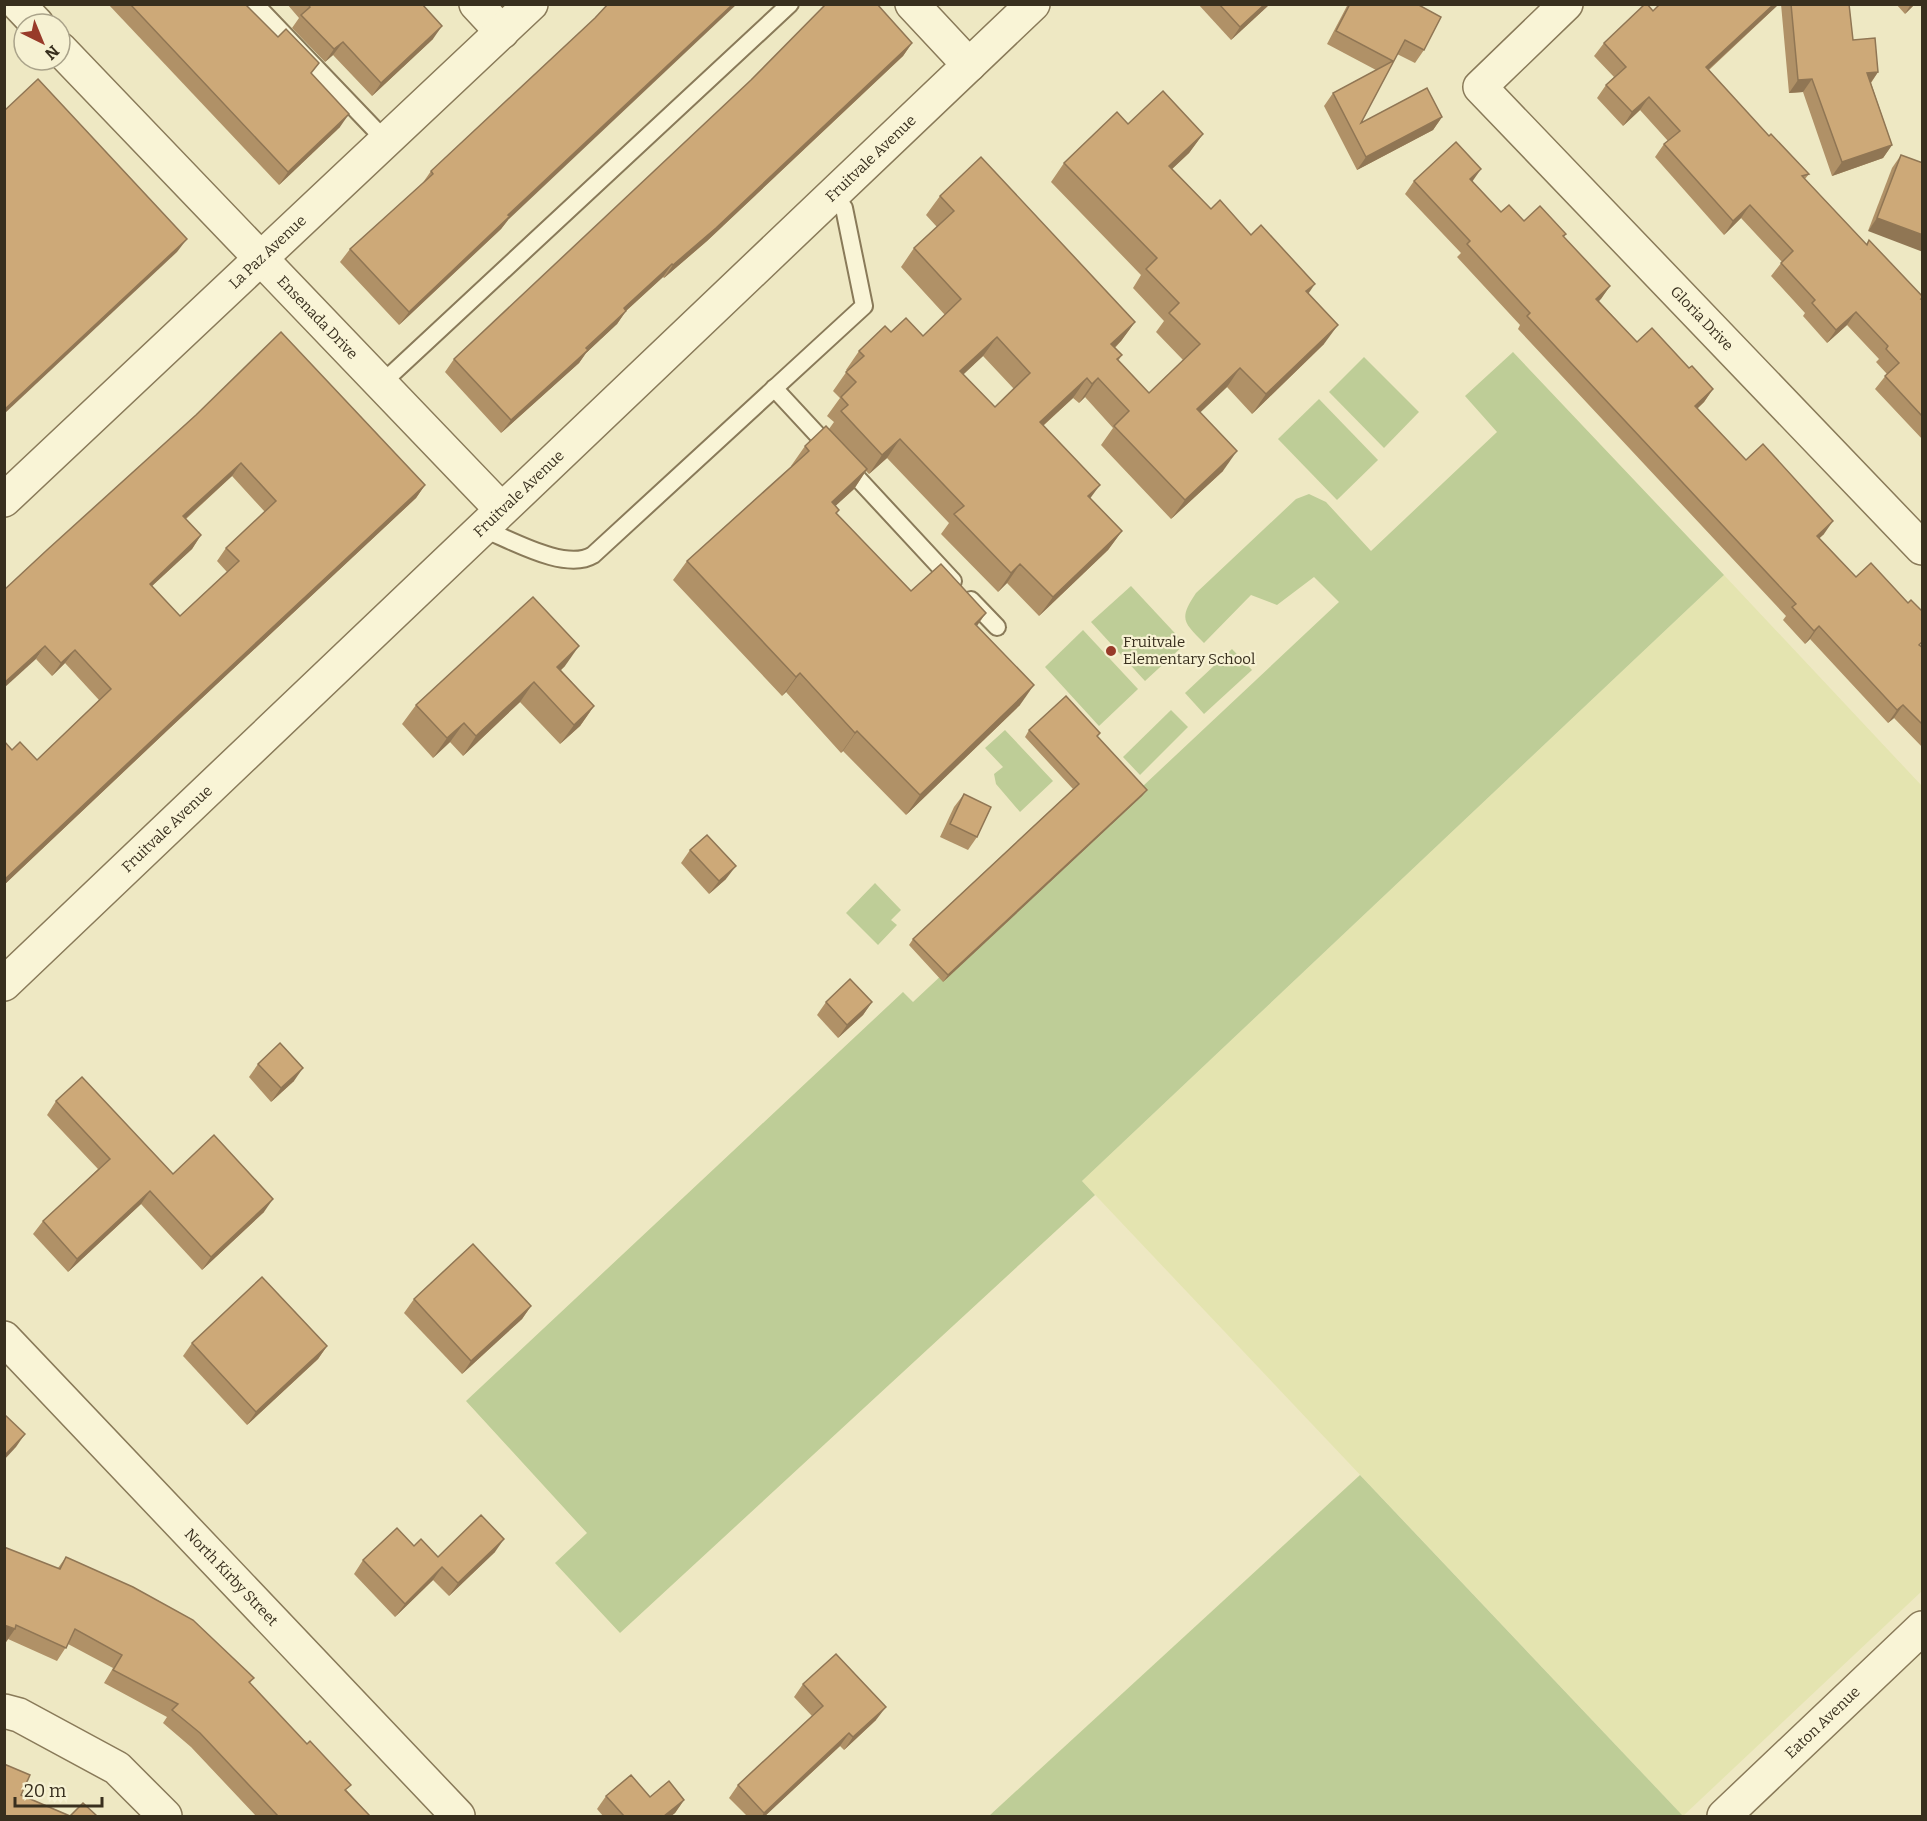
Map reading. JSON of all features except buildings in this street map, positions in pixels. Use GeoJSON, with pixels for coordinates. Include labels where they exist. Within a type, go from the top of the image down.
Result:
{"type":"FeatureCollection","features":[{"type":"Feature","properties":{"kind":"street"},"geometry":{"type":"LineString","coordinates":[[476,4],[502,32]]}},
{"type":"Feature","properties":{"kind":"street","name":"La Paz Avenue"},"geometry":{"type":"LineString","coordinates":[[4,500],[531,4]]}},
{"type":"Feature","properties":{"kind":"street"},"geometry":{"type":"LineString","coordinates":[[912,4],[969,65]]}},
{"type":"Feature","properties":{"kind":"street","name":"Fruitvale Avenue"},"geometry":{"type":"LineString","coordinates":[[4,984],[1033,4]]}},
{"type":"Feature","properties":{"kind":"street","name":"Gloria Drive"},"geometry":{"type":"LineString","coordinates":[[1566,4],[1480,87],[1923,548]]}},
{"type":"Feature","properties":{"kind":"street"},"geometry":{"type":"LineString","coordinates":[[4,18],[18,5]]}},
{"type":"Feature","properties":{"kind":"street","name":"Ensenada Drive"},"geometry":{"type":"LineString","coordinates":[[72,61],[381,384],[491,518]]}},
{"type":"Feature","properties":{"kind":"street","name":"North Kirby Street"},"geometry":{"type":"LineString","coordinates":[[4,1338],[458,1816]]}},
{"type":"Feature","properties":{"kind":"street","name":"Eaton Avenue"},"geometry":{"type":"LineString","coordinates":[[1724,1816],[1923,1628]]}},
{"type":"Feature","properties":{"kind":"street"},"geometry":{"type":"LineString","coordinates":[[4,1711],[19,1715],[117,1768],[165,1816]]}},
{"type":"Feature","properties":{"kind":"lane"},"geometry":{"type":"LineString","coordinates":[[255,4],[386,141]]}},
{"type":"Feature","properties":{"kind":"lane"},"geometry":{"type":"LineString","coordinates":[[381,384],[790,4]]}},
{"type":"Feature","properties":{"kind":"lane"},"geometry":{"type":"LineString","coordinates":[[491,518],[564,561],[583,561],[593,555],[864,306],[844,208],[833,194]]}},
{"type":"Feature","properties":{"kind":"lane"},"geometry":{"type":"LineString","coordinates":[[774,388],[997,627]]}},
{"type":"Feature","properties":{"kind":"green space"},"geometry":{"type":"Polygon","coordinates":[[[1513,352],[1724,575],[1082,1181],[1095,1195],[620,1633],[555,1563],[587,1533],[466,1401],[903,992],[913,1002],[1339,602],[1314,577],[1277,605],[1251,595],[1204,643],[1188,625],[1185,615],[1196,593],[1296,499],[1309,494],[1326,502],[1371,551],[1497,432],[1465,396],[1513,352]]]}},
{"type":"Feature","properties":{"kind":"green space"},"geometry":{"type":"Polygon","coordinates":[[[1364,357],[1419,412],[1384,448],[1329,392],[1364,357]]]}},
{"type":"Feature","properties":{"kind":"green space"},"geometry":{"type":"Polygon","coordinates":[[[1319,399],[1378,460],[1337,500],[1278,439],[1319,399]]]}},
{"type":"Feature","properties":{"kind":"green space"},"geometry":{"type":"Polygon","coordinates":[[[1724,575],[1922,786],[1922,1591],[1683,1816],[1082,1181],[1724,575]]]}},
{"type":"Feature","properties":{"kind":"green space"},"geometry":{"type":"Polygon","coordinates":[[[1131,586],[1185,644],[1145,681],[1091,622],[1131,586]]]}},
{"type":"Feature","properties":{"kind":"green space"},"geometry":{"type":"Polygon","coordinates":[[[1083,630],[1138,689],[1099,726],[1045,667],[1083,630]]]}},
{"type":"Feature","properties":{"kind":"green space"},"geometry":{"type":"Polygon","coordinates":[[[1232,649],[1252,670],[1204,714],[1185,693],[1232,649]]]}},
{"type":"Feature","properties":{"kind":"green space"},"geometry":{"type":"Polygon","coordinates":[[[1171,710],[1188,727],[1140,775],[1123,757],[1171,710]]]}},
{"type":"Feature","properties":{"kind":"green space"},"geometry":{"type":"Polygon","coordinates":[[[1005,730],[1053,781],[1020,812],[996,784],[994,774],[1003,767],[985,748],[1005,730]]]}},
{"type":"Feature","properties":{"kind":"green space"},"geometry":{"type":"Polygon","coordinates":[[[875,883],[901,910],[891,920],[897,925],[878,945],[846,913],[875,883]]]}},
{"type":"Feature","properties":{"kind":"green space"},"geometry":{"type":"Polygon","coordinates":[[[1360,1475],[1683,1816],[989,1816],[1360,1475]]]}},
{"type":"Feature","properties":{"kind":"place","name":"Fruitvale Elementary School"},"geometry":{"type":"Point","coordinates":[1111,651]}}]}
